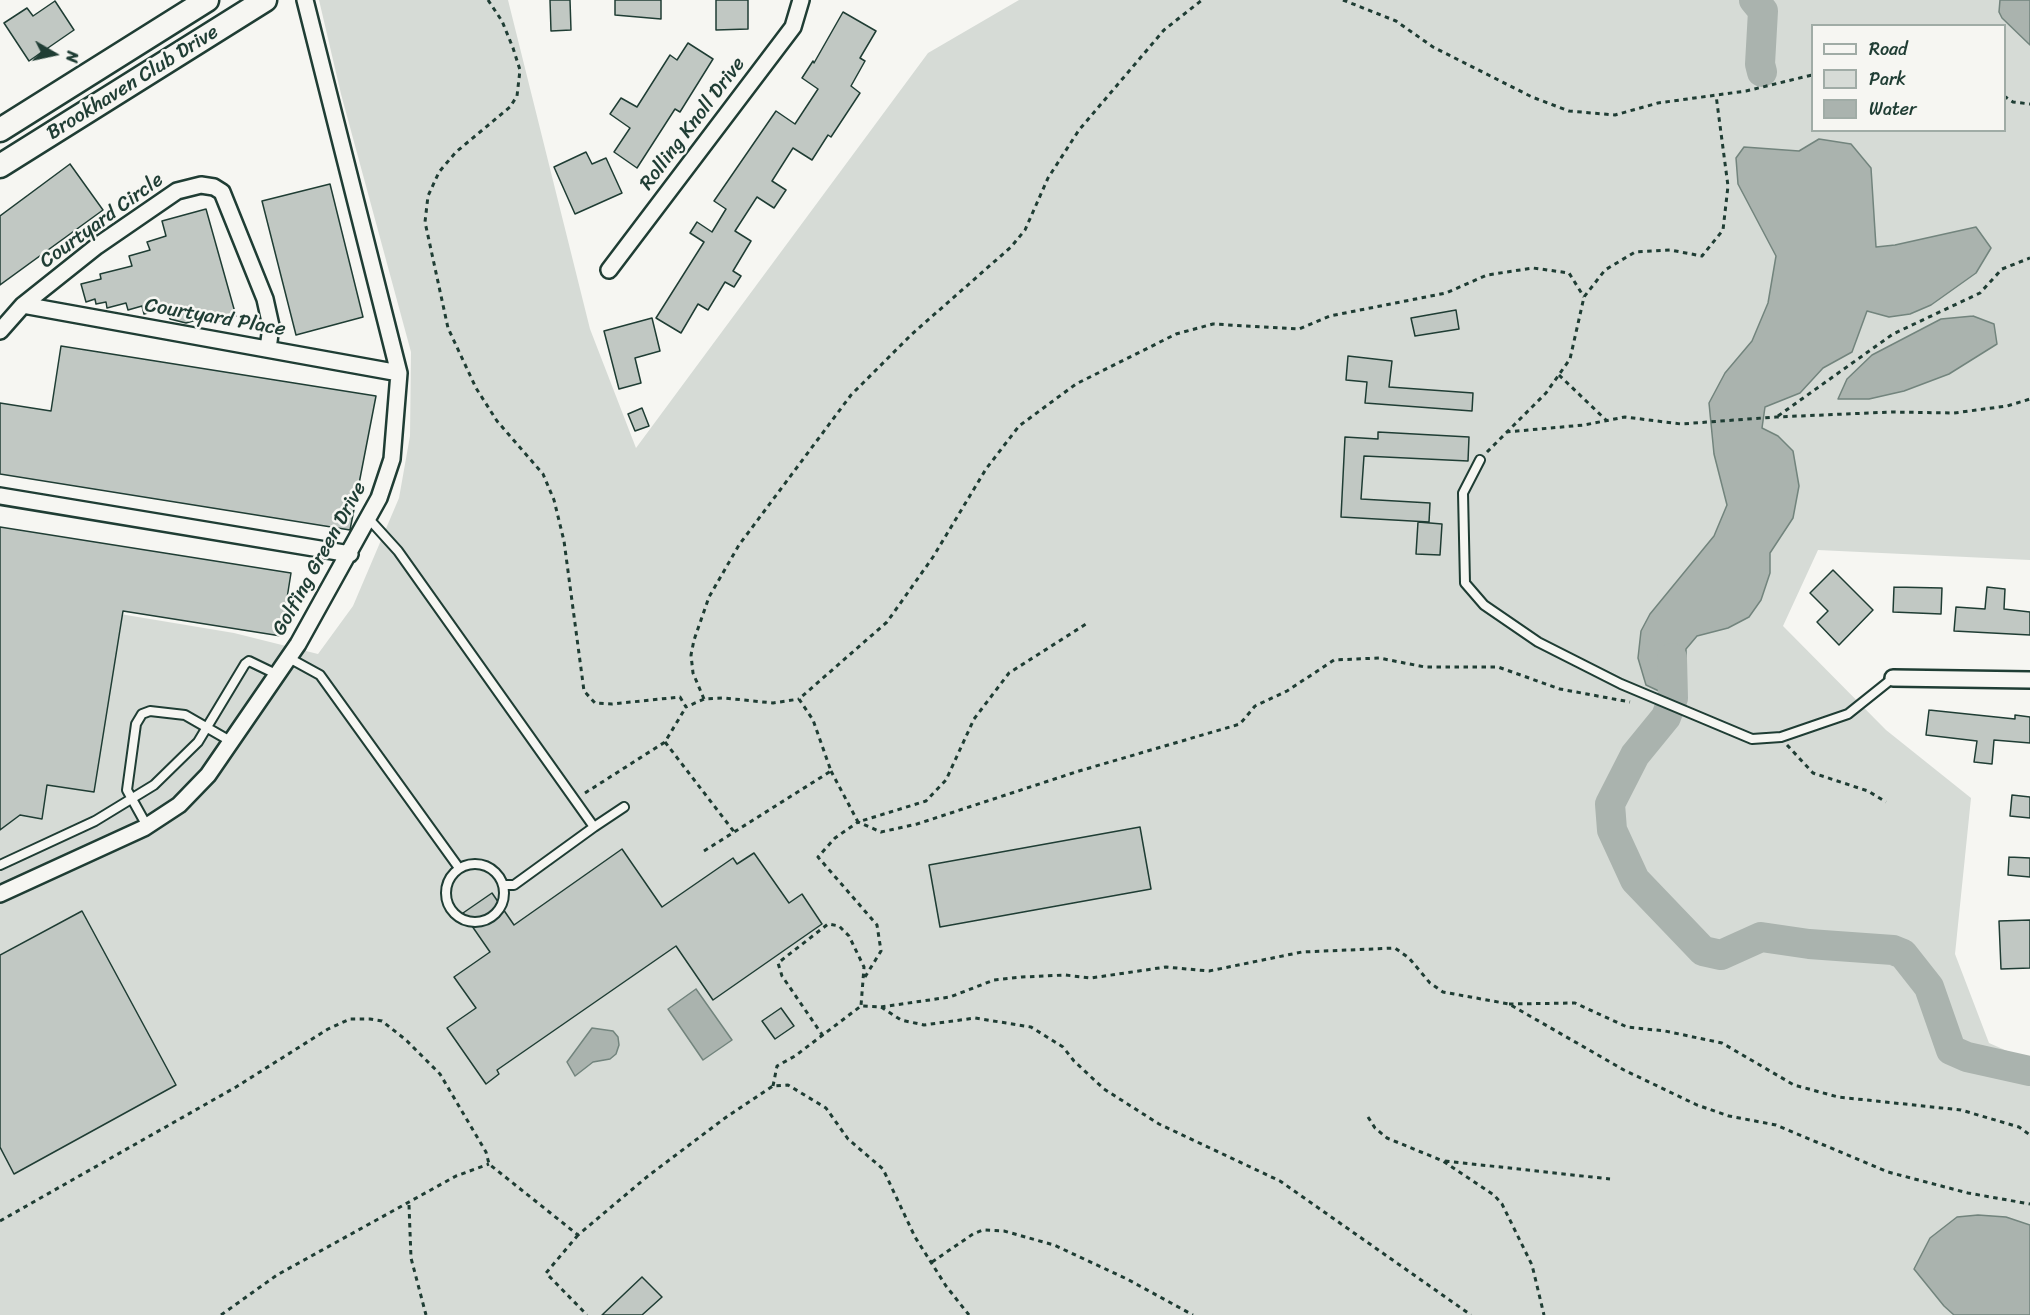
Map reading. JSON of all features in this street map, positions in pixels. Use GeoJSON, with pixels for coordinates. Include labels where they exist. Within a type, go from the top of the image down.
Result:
{"type":"FeatureCollection","features":[{"type":"Feature","properties":{"kind":"main road","name":"Brookhaven Club Drive"},"geometry":{"type":"LineString","coordinates":[[0,130],[207,0]]}},
{"type":"Feature","properties":{"kind":"main road","name":"Brookhaven Club Drive"},"geometry":{"type":"LineString","coordinates":[[0,166],[265,0]]}},
{"type":"Feature","properties":{"kind":"main road"},"geometry":{"type":"LineString","coordinates":[[37,108],[54,132]]}},
{"type":"Feature","properties":{"kind":"street","name":"Golfing Green Drive"},"geometry":{"type":"LineString","coordinates":[[0,894],[147,826],[179,805],[208,775],[289,658],[380,498],[392,459],[399,373],[304,0]]}},
{"type":"Feature","properties":{"kind":"street","name":"Rolling Knoll Drive"},"geometry":{"type":"LineString","coordinates":[[609,270],[793,27],[801,0]]}},
{"type":"Feature","properties":{"kind":"street","name":"Courtyard Circle"},"geometry":{"type":"LineString","coordinates":[[0,331],[23,305],[97,246],[177,191],[188,187],[214,187],[222,192],[265,299],[271,326],[268,349]]}},
{"type":"Feature","properties":{"kind":"street","name":"Courtyard Place"},"geometry":{"type":"LineString","coordinates":[[23,305],[399,373]]}},
{"type":"Feature","properties":{"kind":"street"},"geometry":{"type":"LineString","coordinates":[[0,496],[350,554]]}},
{"type":"Feature","properties":{"kind":"street"},"geometry":{"type":"LineString","coordinates":[[1893,678],[2030,680]]}},
{"type":"Feature","properties":{"kind":"lane"},"geometry":{"type":"LineString","coordinates":[[1480,460],[1463,493],[1465,583],[1484,605],[1538,642],[1655,699],[1752,739],[1781,737],[1848,714],[1893,678]]}},
{"type":"Feature","properties":{"kind":"lane"},"geometry":{"type":"LineString","coordinates":[[369,519],[398,550],[573,801],[594,826]]}},
{"type":"Feature","properties":{"kind":"lane"},"geometry":{"type":"LineString","coordinates":[[289,658],[320,675],[459,868]]}},
{"type":"Feature","properties":{"kind":"lane"},"geometry":{"type":"LineString","coordinates":[[0,865],[95,821],[154,785],[187,754],[207,728],[245,663],[249,661],[278,675]]}},
{"type":"Feature","properties":{"kind":"lane"},"geometry":{"type":"LineString","coordinates":[[147,826],[127,790],[136,724],[142,714],[150,711],[185,716],[232,742]]}},
{"type":"Feature","properties":{"kind":"lane"},"geometry":{"type":"LineString","coordinates":[[504,885],[514,885],[594,826],[624,807]]}},
{"type":"Feature","properties":{"kind":"lane"},"geometry":{"type":"LineString","coordinates":[[477,864],[486,866],[500,877],[504,885],[503,903],[490,919],[481,923],[461,920],[447,904],[445,894],[447,884],[459,868],[477,864]]}},
{"type":"Feature","properties":{"kind":"path"},"geometry":{"type":"LineString","coordinates":[[488,0],[502,21],[513,48],[520,83],[510,107],[456,152],[439,172],[428,196],[425,222],[447,328],[476,388],[497,421],[543,474],[554,500],[564,541],[584,691],[595,703],[612,704],[680,697],[687,707]]}},
{"type":"Feature","properties":{"kind":"path"},"geometry":{"type":"LineString","coordinates":[[704,699],[693,673],[691,655],[694,640],[709,597],[739,545],[851,395],[912,334],[1011,248],[1025,230],[1048,178],[1079,130],[1164,30],[1202,0]]}},
{"type":"Feature","properties":{"kind":"path"},"geometry":{"type":"LineString","coordinates":[[1343,0],[1396,21],[1433,47],[1532,97],[1569,111],[1615,115],[1658,103],[1746,91],[1811,75]]}},
{"type":"Feature","properties":{"kind":"path"},"geometry":{"type":"LineString","coordinates":[[1480,460],[1546,393],[1570,359],[1584,297],[1605,270],[1635,252],[1670,250],[1702,256],[1723,230],[1728,186],[1716,95]]}},
{"type":"Feature","properties":{"kind":"path"},"geometry":{"type":"LineString","coordinates":[[2006,97],[2013,102],[2030,104]]}},
{"type":"Feature","properties":{"kind":"path"},"geometry":{"type":"LineString","coordinates":[[1776,417],[1893,334],[1980,293],[2002,268],[2030,258]]}},
{"type":"Feature","properties":{"kind":"path"},"geometry":{"type":"LineString","coordinates":[[573,801],[665,742],[687,707],[704,699],[724,698],[773,703],[800,699],[887,622],[933,557],[986,469],[1019,426],[1076,384],[1176,334],[1213,324],[1299,329],[1330,316],[1446,293],[1487,275],[1533,268],[1569,273],[1584,297]]}},
{"type":"Feature","properties":{"kind":"path"},"geometry":{"type":"LineString","coordinates":[[1559,375],[1607,420]]}},
{"type":"Feature","properties":{"kind":"path"},"geometry":{"type":"LineString","coordinates":[[1506,432],[1625,417],[1681,424],[1892,412],[1954,413],[2007,406],[2030,399]]}},
{"type":"Feature","properties":{"kind":"path"},"geometry":{"type":"LineString","coordinates":[[865,977],[881,951],[877,925],[818,857],[835,838],[858,822],[926,801],[946,780],[974,719],[1010,673],[1086,624]]}},
{"type":"Feature","properties":{"kind":"path"},"geometry":{"type":"LineString","coordinates":[[800,699],[813,720],[831,771],[858,822],[881,832],[917,824],[1079,771],[1240,724],[1255,706],[1287,691],[1334,660],[1379,658],[1425,667],[1498,667],[1560,689],[1591,696],[1642,704],[1655,699]]}},
{"type":"Feature","properties":{"kind":"path"},"geometry":{"type":"LineString","coordinates":[[1781,737],[1798,760],[1813,773],[1868,791],[1886,802]]}},
{"type":"Feature","properties":{"kind":"path"},"geometry":{"type":"LineString","coordinates":[[665,742],[735,832]]}},
{"type":"Feature","properties":{"kind":"path"},"geometry":{"type":"LineString","coordinates":[[704,851],[831,771]]}},
{"type":"Feature","properties":{"kind":"path"},"geometry":{"type":"LineString","coordinates":[[823,1036],[782,976],[778,963],[828,924],[839,926],[849,936],[864,967],[861,1006]]}},
{"type":"Feature","properties":{"kind":"path"},"geometry":{"type":"LineString","coordinates":[[773,1086],[777,1066],[823,1036],[861,1006],[880,1007],[950,997],[1003,979],[1065,975],[1091,978],[1166,967],[1209,971],[1302,952],[1380,947],[1395,948],[1409,958],[1430,983],[1443,992],[1509,1004],[1575,1003],[1627,1027],[1665,1030],[1722,1043],[1794,1085],[1838,1097],[1961,1110],[2019,1127],[2030,1135]]}},
{"type":"Feature","properties":{"kind":"path"},"geometry":{"type":"LineString","coordinates":[[1509,1004],[1624,1070],[1698,1106],[1729,1116],[1776,1125],[1888,1172],[1968,1193],[2030,1204]]}},
{"type":"Feature","properties":{"kind":"path"},"geometry":{"type":"LineString","coordinates":[[880,1007],[901,1020],[924,1025],[975,1018],[1031,1027],[1063,1047],[1074,1061],[1104,1089],[1159,1124],[1280,1181],[1471,1315]]}},
{"type":"Feature","properties":{"kind":"path"},"geometry":{"type":"LineString","coordinates":[[0,1221],[236,1087],[328,1029],[351,1019],[382,1021],[440,1074],[486,1152],[489,1164],[578,1235]]}},
{"type":"Feature","properties":{"kind":"path"},"geometry":{"type":"LineString","coordinates":[[587,1315],[546,1273],[578,1235],[648,1176],[725,1118],[773,1086],[788,1085],[826,1108],[848,1139],[883,1169],[915,1237],[946,1286],[969,1315]]}},
{"type":"Feature","properties":{"kind":"path"},"geometry":{"type":"LineString","coordinates":[[1368,1117],[1375,1128],[1387,1138],[1443,1161],[1502,1204],[1532,1264],[1544,1315]]}},
{"type":"Feature","properties":{"kind":"path"},"geometry":{"type":"LineString","coordinates":[[1443,1161],[1610,1179]]}},
{"type":"Feature","properties":{"kind":"path"},"geometry":{"type":"LineString","coordinates":[[221,1315],[277,1275],[456,1176],[489,1164]]}},
{"type":"Feature","properties":{"kind":"path"},"geometry":{"type":"LineString","coordinates":[[409,1204],[411,1258],[426,1315]]}},
{"type":"Feature","properties":{"kind":"path"},"geometry":{"type":"LineString","coordinates":[[932,1262],[983,1230],[1010,1232],[1054,1245],[1193,1315]]}},
{"type":"Feature","properties":{"kind":"green space"},"geometry":{"type":"Polygon","coordinates":[[[319,0],[508,0],[590,329],[636,448],[928,53],[1019,0],[2030,0],[2030,560],[1818,550],[1783,626],[1886,730],[1971,798],[1955,954],[1989,1043],[2030,1061],[2030,1315],[0,1315],[0,594],[234,633],[318,654],[353,606],[399,498],[410,436],[411,352],[341,94],[319,0]]]}},
{"type":"Feature","properties":{"kind":"water"},"geometry":{"type":"Polygon","coordinates":[[[2000,0],[2030,0],[2030,45],[2002,18],[1999,12],[2000,0]]]}},
{"type":"Feature","properties":{"kind":"water"},"geometry":{"type":"Polygon","coordinates":[[[1819,139],[1851,144],[1871,168],[1876,247],[1976,227],[1991,248],[1976,273],[1931,305],[1910,314],[1889,317],[1867,311],[1852,352],[1823,368],[1800,393],[1765,407],[1762,428],[1778,436],[1793,451],[1799,486],[1793,518],[1770,553],[1770,573],[1761,600],[1749,617],[1728,628],[1697,636],[1686,649],[1686,692],[1678,700],[1646,685],[1638,658],[1641,631],[1650,614],[1714,536],[1727,505],[1714,454],[1709,403],[1725,373],[1752,341],[1768,303],[1776,256],[1738,184],[1736,158],[1744,147],[1799,151],[1819,139]]]}},
{"type":"Feature","properties":{"kind":"water"},"geometry":{"type":"Polygon","coordinates":[[[1973,316],[1994,324],[1997,344],[1949,374],[1904,391],[1869,399],[1838,399],[1847,379],[1872,355],[1941,319],[1973,316]]]}},
{"type":"Feature","properties":{"kind":"water"},"geometry":{"type":"Polygon","coordinates":[[[696,989],[732,1040],[703,1060],[668,1009],[696,989]]]}},
{"type":"Feature","properties":{"kind":"water"},"geometry":{"type":"Polygon","coordinates":[[[592,1028],[613,1031],[618,1037],[619,1045],[616,1054],[610,1059],[593,1062],[575,1076],[567,1062],[592,1028]]]}},
{"type":"Feature","properties":{"kind":"water"},"geometry":{"type":"Polygon","coordinates":[[[1978,1215],[2006,1217],[2030,1225],[2030,1315],[1954,1315],[1914,1269],[1930,1238],[1957,1217],[1978,1215]]]}},
{"type":"Feature","properties":{"kind":"building"},"geometry":{"type":"Polygon","coordinates":[[[550,0],[570,0],[571,30],[551,31],[550,0]]]}},
{"type":"Feature","properties":{"kind":"building"},"geometry":{"type":"Polygon","coordinates":[[[615,0],[661,0],[661,19],[615,15],[615,0]]]}},
{"type":"Feature","properties":{"kind":"building"},"geometry":{"type":"Polygon","coordinates":[[[716,0],[748,0],[748,29],[716,30],[716,0]]]}},
{"type":"Feature","properties":{"kind":"building"},"geometry":{"type":"Polygon","coordinates":[[[55,1],[74,30],[29,61],[4,23],[27,8],[33,16],[55,1]]]}},
{"type":"Feature","properties":{"kind":"building"},"geometry":{"type":"Polygon","coordinates":[[[843,12],[876,31],[860,58],[865,61],[851,86],[860,93],[831,137],[828,135],[812,160],[793,148],[772,181],[786,190],[774,208],[757,197],[735,231],[751,241],[733,271],[741,276],[734,287],[725,282],[708,310],[698,304],[681,333],[656,318],[704,242],[690,233],[697,222],[712,232],[726,209],[714,201],[776,111],[795,124],[818,89],[802,78],[813,61],[814,63],[843,12]]]}},
{"type":"Feature","properties":{"kind":"building"},"geometry":{"type":"Polygon","coordinates":[[[688,43],[713,59],[680,112],[675,109],[637,168],[614,152],[630,128],[610,114],[621,98],[637,107],[670,55],[677,60],[688,43]]]}},
{"type":"Feature","properties":{"kind":"building"},"geometry":{"type":"Polygon","coordinates":[[[586,152],[592,164],[606,158],[622,193],[575,214],[554,167],[586,152]]]}},
{"type":"Feature","properties":{"kind":"building"},"geometry":{"type":"Polygon","coordinates":[[[70,164],[103,210],[0,285],[0,216],[70,164]]]}},
{"type":"Feature","properties":{"kind":"building"},"geometry":{"type":"Polygon","coordinates":[[[330,184],[363,317],[296,335],[262,201],[330,184]]]}},
{"type":"Feature","properties":{"kind":"building"},"geometry":{"type":"Polygon","coordinates":[[[206,209],[236,316],[216,322],[214,315],[186,323],[170,319],[166,308],[144,314],[142,306],[128,310],[126,303],[107,308],[106,302],[96,304],[95,299],[86,302],[81,284],[101,279],[100,274],[132,266],[129,256],[150,250],[147,242],[166,236],[162,221],[206,209]]]}},
{"type":"Feature","properties":{"kind":"building"},"geometry":{"type":"Polygon","coordinates":[[[1456,310],[1459,329],[1415,336],[1411,318],[1456,310]]]}},
{"type":"Feature","properties":{"kind":"building"},"geometry":{"type":"Polygon","coordinates":[[[652,318],[660,351],[635,358],[641,383],[619,389],[604,331],[652,318]]]}},
{"type":"Feature","properties":{"kind":"building"},"geometry":{"type":"Polygon","coordinates":[[[61,346],[376,396],[350,530],[0,474],[0,403],[51,411],[61,346]]]}},
{"type":"Feature","properties":{"kind":"building"},"geometry":{"type":"Polygon","coordinates":[[[1348,356],[1392,361],[1389,387],[1473,393],[1472,411],[1365,403],[1367,382],[1346,380],[1348,356]]]}},
{"type":"Feature","properties":{"kind":"building"},"geometry":{"type":"Polygon","coordinates":[[[642,408],[649,426],[635,431],[628,414],[642,408]]]}},
{"type":"Feature","properties":{"kind":"building"},"geometry":{"type":"Polygon","coordinates":[[[1378,432],[1469,437],[1468,461],[1364,456],[1361,499],[1430,503],[1429,522],[1341,517],[1345,437],[1378,439],[1378,432]]]}},
{"type":"Feature","properties":{"kind":"building"},"geometry":{"type":"Polygon","coordinates":[[[1418,522],[1442,524],[1440,555],[1416,554],[1418,522]]]}},
{"type":"Feature","properties":{"kind":"building"},"geometry":{"type":"Polygon","coordinates":[[[0,527],[291,573],[281,636],[123,611],[94,792],[47,785],[42,819],[20,815],[0,830],[0,527]]]}},
{"type":"Feature","properties":{"kind":"building"},"geometry":{"type":"Polygon","coordinates":[[[1833,570],[1873,610],[1839,645],[1817,622],[1828,611],[1810,593],[1833,570]]]}},
{"type":"Feature","properties":{"kind":"building"},"geometry":{"type":"Polygon","coordinates":[[[1894,587],[1942,588],[1941,614],[1893,612],[1894,587]]]}},
{"type":"Feature","properties":{"kind":"building"},"geometry":{"type":"Polygon","coordinates":[[[1987,587],[2005,589],[2004,609],[2030,612],[2030,635],[1954,631],[1956,607],[1985,609],[1987,587]]]}},
{"type":"Feature","properties":{"kind":"building"},"geometry":{"type":"Polygon","coordinates":[[[1929,710],[2015,719],[2015,715],[2030,717],[2030,743],[1994,740],[1992,764],[1974,762],[1977,741],[1926,735],[1929,710]]]}},
{"type":"Feature","properties":{"kind":"building"},"geometry":{"type":"Polygon","coordinates":[[[2012,795],[2030,797],[2030,818],[2010,816],[2012,795]]]}},
{"type":"Feature","properties":{"kind":"building"},"geometry":{"type":"Polygon","coordinates":[[[1140,827],[1151,889],[940,927],[929,865],[1140,827]]]}},
{"type":"Feature","properties":{"kind":"building"},"geometry":{"type":"Polygon","coordinates":[[[622,849],[662,907],[733,858],[737,864],[754,853],[789,903],[802,894],[822,924],[713,1000],[676,946],[497,1070],[499,1074],[486,1084],[447,1028],[476,1008],[454,977],[490,952],[463,913],[492,893],[514,925],[622,849]]]}},
{"type":"Feature","properties":{"kind":"building"},"geometry":{"type":"Polygon","coordinates":[[[2009,857],[2030,858],[2030,877],[2008,875],[2009,857]]]}},
{"type":"Feature","properties":{"kind":"building"},"geometry":{"type":"Polygon","coordinates":[[[82,911],[176,1085],[14,1174],[0,1147],[0,955],[82,911]]]}},
{"type":"Feature","properties":{"kind":"building"},"geometry":{"type":"Polygon","coordinates":[[[2030,920],[2030,968],[2001,969],[1999,921],[2030,920]]]}},
{"type":"Feature","properties":{"kind":"building"},"geometry":{"type":"Polygon","coordinates":[[[781,1008],[794,1026],[775,1039],[762,1021],[781,1008]]]}},
{"type":"Feature","properties":{"kind":"building"},"geometry":{"type":"Polygon","coordinates":[[[642,1277],[662,1297],[642,1315],[602,1315],[642,1277]]]}},
{"type":"Feature","properties":{"kind":"waterway"},"geometry":{"type":"LineString","coordinates":[[1754,0],[1763,11],[1760,64],[1762,72]]}},
{"type":"Feature","properties":{"kind":"waterway"},"geometry":{"type":"LineString","coordinates":[[1672,658],[1673,698],[1666,717],[1635,755],[1610,804],[1612,830],[1635,880],[1703,951],[1721,955],[1761,937],[1809,944],[1893,950],[1903,954],[1929,987],[1951,1050],[1967,1057],[2030,1071]]}}]}
